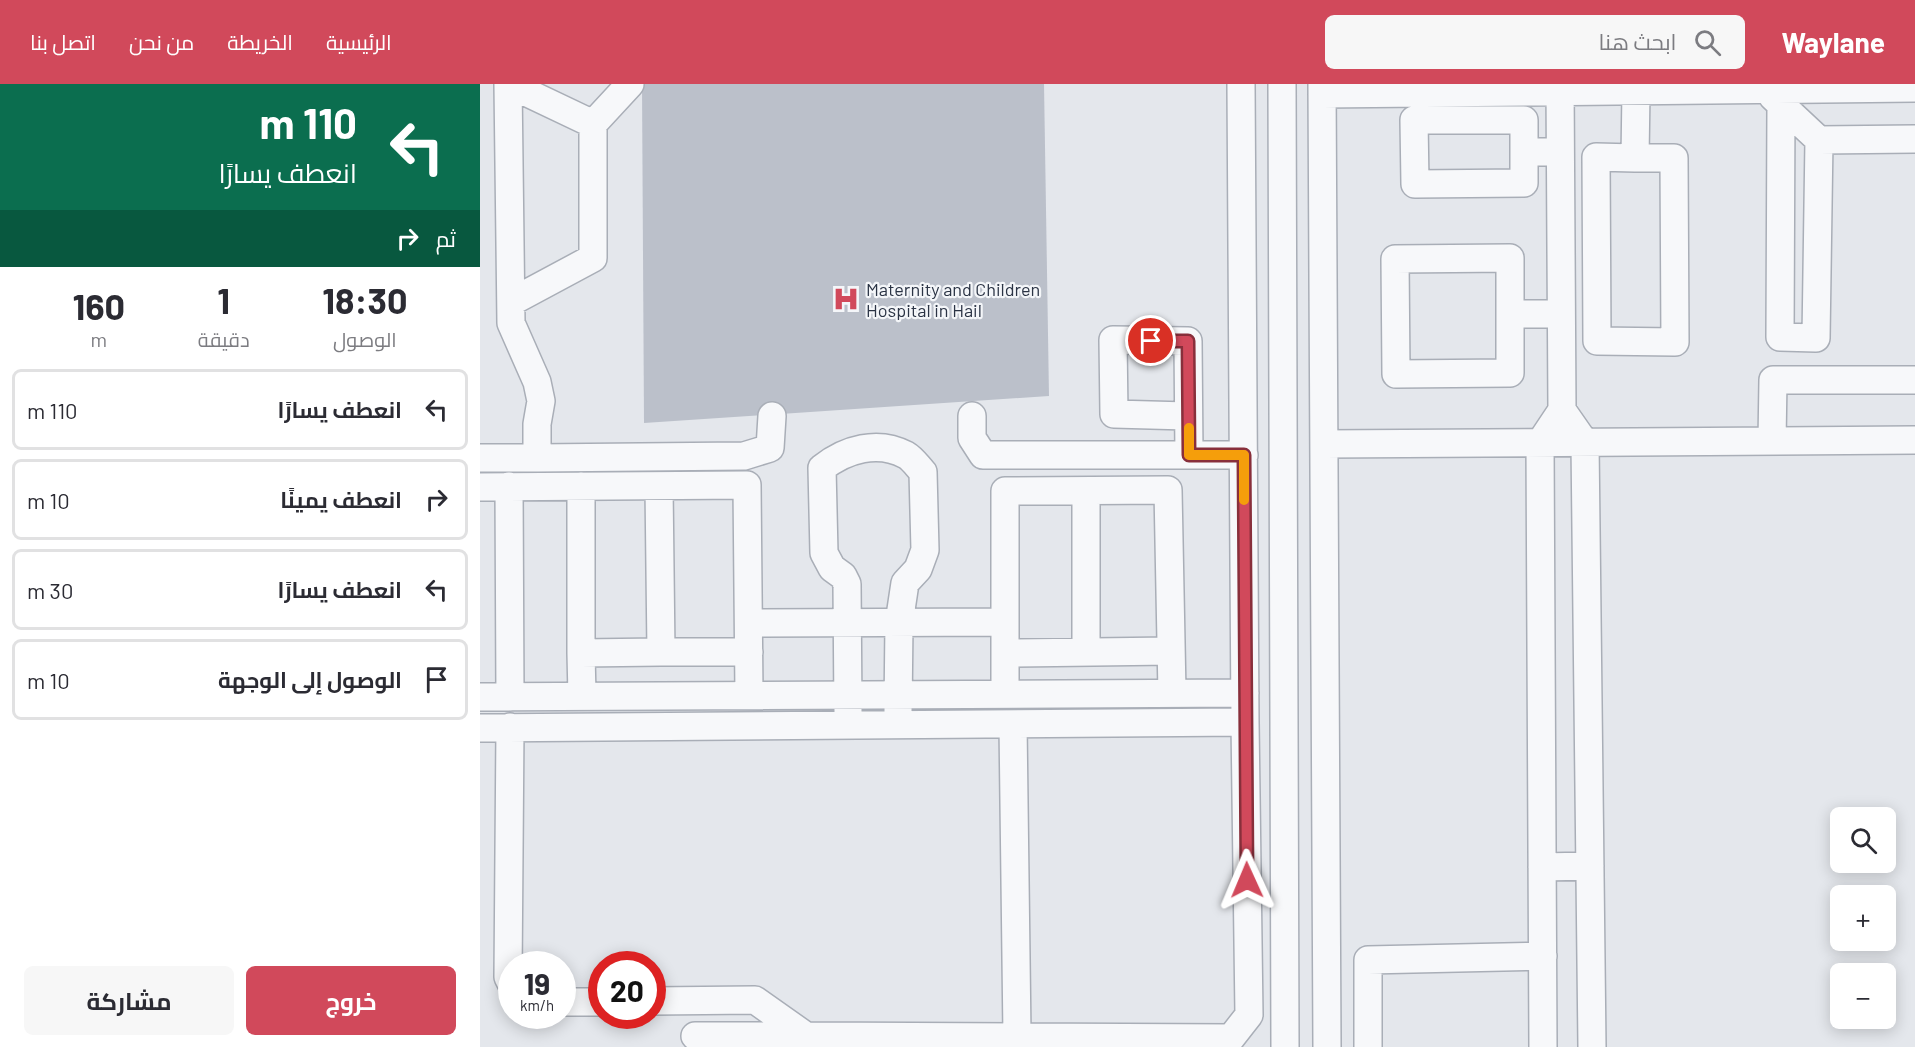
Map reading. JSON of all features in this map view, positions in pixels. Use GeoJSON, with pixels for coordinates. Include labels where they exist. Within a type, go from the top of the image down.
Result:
{"type":"FeatureCollection","features":[{"type":"Feature","properties":{"kind":"street"},"geometry":{"type":"LineString","coordinates":[[537,458],[537,424],[541,401],[537,382],[511,322],[508,84],[593,124]]}},
{"type":"Feature","properties":{"kind":"street"},"geometry":{"type":"LineString","coordinates":[[511,302],[593,258],[593,124],[630,84]]}},
{"type":"Feature","properties":{"kind":"street"},"geometry":{"type":"LineString","coordinates":[[695,1036],[806,1036],[901,1042],[1017,1036],[1231,1038],[1249,1015],[1241,84]]}},
{"type":"Feature","properties":{"kind":"street"},"geometry":{"type":"LineString","coordinates":[[1282,84],[1285,1047]]}},
{"type":"Feature","properties":{"kind":"street"},"geometry":{"type":"LineString","coordinates":[[1560,88],[1562,410],[1585,443],[1592,1047]]}},
{"type":"Feature","properties":{"kind":"street"},"geometry":{"type":"LineString","coordinates":[[1327,1047],[1322,89],[1560,88],[1773,97],[1915,88]]}},
{"type":"Feature","properties":{"kind":"street"},"geometry":{"type":"LineString","coordinates":[[1635,158],[1636,91]]}},
{"type":"Feature","properties":{"kind":"street"},"geometry":{"type":"LineString","coordinates":[[1773,97],[1780,337],[1816,338],[1819,140]]}},
{"type":"Feature","properties":{"kind":"street"},"geometry":{"type":"LineString","coordinates":[[1773,97],[1819,140],[1915,139]]}},
{"type":"Feature","properties":{"kind":"street"},"geometry":{"type":"LineString","coordinates":[[1414,120],[1524,120],[1524,152],[1524,183],[1415,184],[1414,120]]}},
{"type":"Feature","properties":{"kind":"street"},"geometry":{"type":"LineString","coordinates":[[1524,152],[1560,152]]}},
{"type":"Feature","properties":{"kind":"street"},"geometry":{"type":"LineString","coordinates":[[1596,157],[1635,158],[1674,158],[1675,342],[1597,341],[1596,157]]}},
{"type":"Feature","properties":{"kind":"street"},"geometry":{"type":"LineString","coordinates":[[1510,258],[1510,314],[1510,373],[1396,374],[1395,259],[1510,258]]}},
{"type":"Feature","properties":{"kind":"street"},"geometry":{"type":"LineString","coordinates":[[1510,314],[1561,314]]}},
{"type":"Feature","properties":{"kind":"street"},"geometry":{"type":"LineString","coordinates":[[1187,416],[1114,414],[1113,340],[1188,341],[1189,455]]}},
{"type":"Feature","properties":{"kind":"street"},"geometry":{"type":"LineString","coordinates":[[1772,441],[1773,380],[1915,380]]}},
{"type":"Feature","properties":{"kind":"street"},"geometry":{"type":"LineString","coordinates":[[1544,1047],[1540,443],[1562,410]]}},
{"type":"Feature","properties":{"kind":"street"},"geometry":{"type":"LineString","coordinates":[[480,458],[744,456],[770,448],[772,416]]}},
{"type":"Feature","properties":{"kind":"street"},"geometry":{"type":"LineString","coordinates":[[972,416],[972,438],[983,455],[1244,455]]}},
{"type":"Feature","properties":{"kind":"street"},"geometry":{"type":"LineString","coordinates":[[1324,444],[1915,440]]}},
{"type":"Feature","properties":{"kind":"street"},"geometry":{"type":"LineString","coordinates":[[848,725],[847,584],[843,576],[832,568],[824,553],[822,468],[835,458],[856,448],[888,448],[908,456],[923,472],[925,550],[918,569],[905,583],[899,623],[898,724]]}},
{"type":"Feature","properties":{"kind":"street"},"geometry":{"type":"LineString","coordinates":[[480,487],[747,485],[749,694]]}},
{"type":"Feature","properties":{"kind":"street"},"geometry":{"type":"LineString","coordinates":[[509,486],[510,697]]}},
{"type":"Feature","properties":{"kind":"street"},"geometry":{"type":"LineString","coordinates":[[581,486],[582,696]]}},
{"type":"Feature","properties":{"kind":"street"},"geometry":{"type":"LineString","coordinates":[[659,486],[661,652]]}},
{"type":"Feature","properties":{"kind":"street"},"geometry":{"type":"LineString","coordinates":[[1005,693],[1005,491],[1168,490],[1172,693]]}},
{"type":"Feature","properties":{"kind":"street"},"geometry":{"type":"LineString","coordinates":[[1086,491],[1086,652]]}},
{"type":"Feature","properties":{"kind":"street"},"geometry":{"type":"LineString","coordinates":[[749,623],[1005,622]]}},
{"type":"Feature","properties":{"kind":"street"},"geometry":{"type":"LineString","coordinates":[[1006,653],[1171,651]]}},
{"type":"Feature","properties":{"kind":"street"},"geometry":{"type":"LineString","coordinates":[[581,653],[749,652]]}},
{"type":"Feature","properties":{"kind":"street"},"geometry":{"type":"LineString","coordinates":[[480,697],[1245,693]]}},
{"type":"Feature","properties":{"kind":"street"},"geometry":{"type":"LineString","coordinates":[[480,728],[1245,722]]}},
{"type":"Feature","properties":{"kind":"street"},"geometry":{"type":"LineString","coordinates":[[1013,724],[1017,1036]]}},
{"type":"Feature","properties":{"kind":"street"},"geometry":{"type":"LineString","coordinates":[[508,951],[510,727]]}},
{"type":"Feature","properties":{"kind":"street"},"geometry":{"type":"LineString","coordinates":[[1542,867],[1590,866]]}},
{"type":"Feature","properties":{"kind":"street"},"geometry":{"type":"LineString","coordinates":[[1368,1047],[1368,960],[1543,956]]}},
{"type":"Feature","properties":{"kind":"street"},"geometry":{"type":"LineString","coordinates":[[666,1001],[755,1000],[806,1036]]}},
{"type":"Feature","properties":{"kind":"building","name":"Maternity and Children Hospital in Hail"},"geometry":{"type":"Polygon","coordinates":[[[642,84],[1044,84],[1049,396],[644,423],[642,84]]]}},
{"type":"Feature","properties":{"kind":"slow traffic"},"geometry":{"type":"LineString","coordinates":[[1189,428],[1189,455],[1244,455],[1244,500]]}},
{"type":"Feature","properties":{"kind":"place","name":"Maternity and Children Hospital in Hail"},"geometry":{"type":"Point","coordinates":[846,299]}},
{"type":"Feature","properties":{"kind":"route"},"geometry":{"type":"LineString","coordinates":[[1151,341],[1188,341],[1189,455],[1244,455],[1247,880]]}}]}
